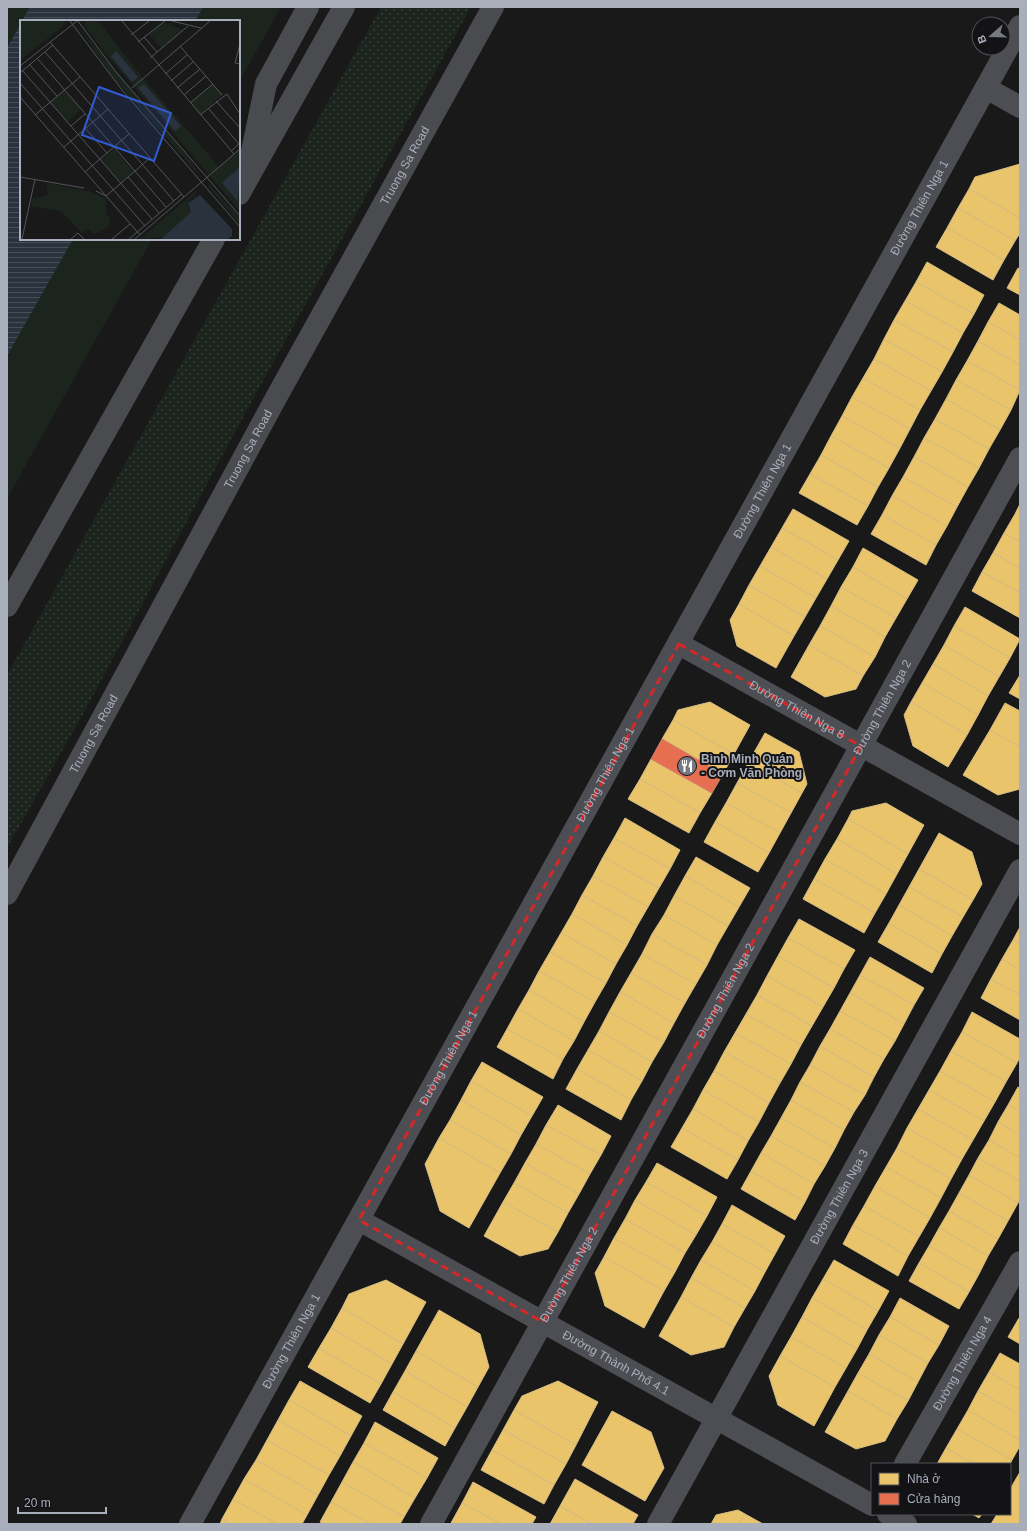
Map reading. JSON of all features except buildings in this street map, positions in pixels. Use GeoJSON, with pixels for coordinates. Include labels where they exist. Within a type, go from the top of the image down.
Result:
{"type":"FeatureCollection","features":[{"type":"Feature","properties":{"kind":"highway"},"geometry":{"type":"LineString","coordinates":[[242,189],[266,84],[308,7]]}},
{"type":"Feature","properties":{"kind":"highway"},"geometry":{"type":"LineString","coordinates":[[242,189],[344,7]]}},
{"type":"Feature","properties":{"kind":"highway","name":"Truong Sa Road"},"geometry":{"type":"LineString","coordinates":[[7,894],[277,396],[493,7]]}},
{"type":"Feature","properties":{"kind":"highway"},"geometry":{"type":"LineString","coordinates":[[7,604],[213,240]]}},
{"type":"Feature","properties":{"kind":"street","name":"Đường Thiên Nga 1"},"geometry":{"type":"LineString","coordinates":[[190,1524],[679,644],[1020,26]]}},
{"type":"Feature","properties":{"kind":"street"},"geometry":{"type":"LineString","coordinates":[[986,88],[1020,107]]}},
{"type":"Feature","properties":{"kind":"street","name":"Đường Thiên Nga 2"},"geometry":{"type":"LineString","coordinates":[[431,1524],[1020,458]]}},
{"type":"Feature","properties":{"kind":"street","name":"Đường Thiên Nga 8"},"geometry":{"type":"LineString","coordinates":[[679,644],[1020,834]]}},
{"type":"Feature","properties":{"kind":"street","name":"Đường Thiên Nga 3"},"geometry":{"type":"LineString","coordinates":[[658,1524],[1020,870]]}},
{"type":"Feature","properties":{"kind":"street","name":"Đường Thành Phố 4.1"},"geometry":{"type":"LineString","coordinates":[[359,1220],[871,1504]]}},
{"type":"Feature","properties":{"kind":"street","name":"Đường Thiên Nga 4"},"geometry":{"type":"LineString","coordinates":[[906,1463],[1020,1262]]}},
{"type":"Feature","properties":{"kind":"street"},"geometry":{"type":"LineString","coordinates":[[890,1515],[906,1524]]}},
{"type":"Feature","properties":{"kind":"highlighted area"},"geometry":{"type":"Polygon","coordinates":[[[679,644],[861,746],[543,1322],[359,1220],[679,644]]]}},
{"type":"Feature","properties":{"kind":"shaded area"},"geometry":{"type":"Polygon","coordinates":[[[7,7],[281,7],[240,80],[240,20],[20,20],[20,240],[151,240],[7,499],[7,7]]]}},
{"type":"Feature","properties":{"kind":"shaded area"},"geometry":{"type":"Polygon","coordinates":[[[30,7],[203,7],[196,20],[23,20],[30,7]]]}},
{"type":"Feature","properties":{"kind":"shaded area"},"geometry":{"type":"Polygon","coordinates":[[[381,7],[471,7],[249,406],[83,714],[7,848],[7,675],[381,7]]]}},
{"type":"Feature","properties":{"kind":"shaded area"},"geometry":{"type":"Polygon","coordinates":[[[20,25],[20,240],[72,240],[7,356],[7,48],[20,25]]]}},
{"type":"Feature","properties":{"kind":"place","name":"Bình Minh Quán - Cơm Văn Phòng"},"geometry":{"type":"Point","coordinates":[687,766]}}]}
